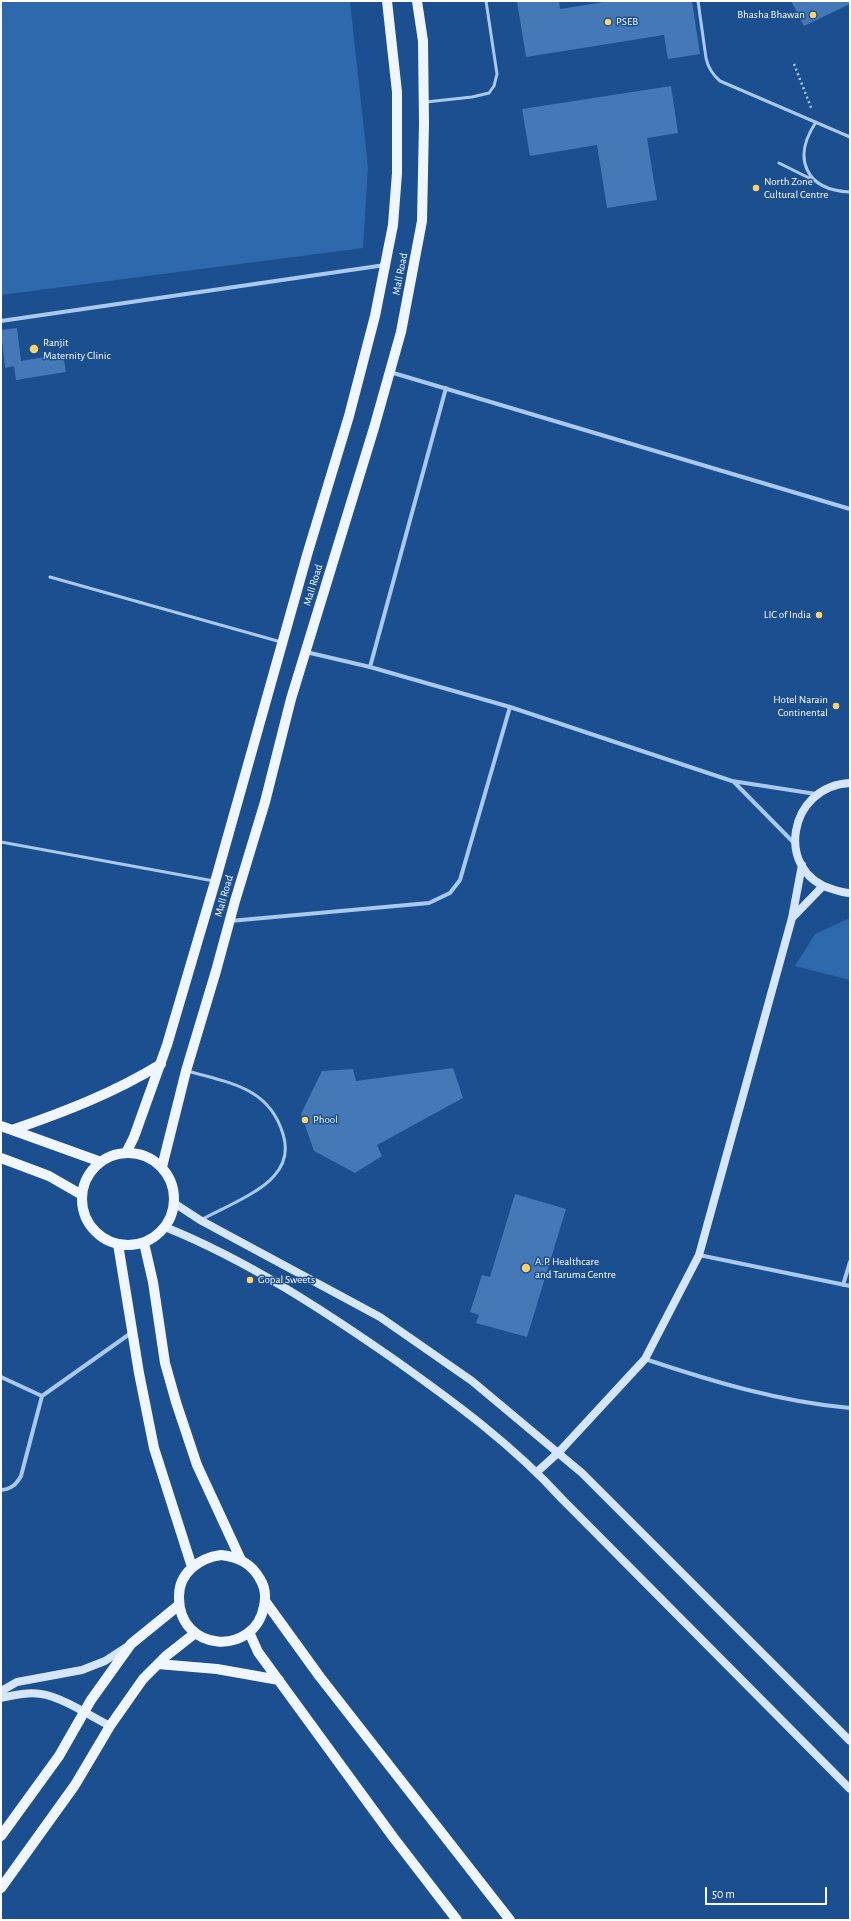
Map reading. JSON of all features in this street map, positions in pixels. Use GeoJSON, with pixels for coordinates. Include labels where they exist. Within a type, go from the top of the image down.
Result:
{"type":"FeatureCollection","features":[{"type":"Feature","properties":{"kind":"main road","name":"Mall Road"},"geometry":{"type":"LineString","coordinates":[[126,1153],[134,1137],[161,1064],[215,882],[307,555],[349,416],[386,264],[393,225],[396,188],[397,99],[387,1]]}},
{"type":"Feature","properties":{"kind":"main road","name":"Mall Road"},"geometry":{"type":"LineString","coordinates":[[162,1167],[186,1071],[229,921],[266,802],[291,699],[401,332],[422,220],[424,41],[417,1]]}},
{"type":"Feature","properties":{"kind":"main road"},"geometry":{"type":"LineString","coordinates":[[850,784],[838,784],[816,794],[803,808],[796,824],[794,843],[798,858],[808,874],[823,886],[846,893],[850,892]]}},
{"type":"Feature","properties":{"kind":"main road"},"geometry":{"type":"LineString","coordinates":[[538,1471],[559,1452],[645,1359],[699,1255],[792,918],[802,865]]}},
{"type":"Feature","properties":{"kind":"main road"},"geometry":{"type":"LineString","coordinates":[[792,918],[823,886]]}},
{"type":"Feature","properties":{"kind":"main road"},"geometry":{"type":"LineString","coordinates":[[12,1130],[85,1104],[135,1080],[161,1064]]}},
{"type":"Feature","properties":{"kind":"main road"},"geometry":{"type":"LineString","coordinates":[[1,1126],[101,1162]]}},
{"type":"Feature","properties":{"kind":"main road"},"geometry":{"type":"LineString","coordinates":[[126,1153],[145,1156],[162,1167],[169,1177],[174,1189],[174,1203],[172,1216],[165,1227],[156,1236],[144,1242],[131,1245],[118,1244],[95,1232],[87,1221],[83,1208],[82,1195],[85,1182],[91,1171],[101,1162],[113,1155],[126,1153]]}},
{"type":"Feature","properties":{"kind":"main road"},"geometry":{"type":"LineString","coordinates":[[1,1158],[49,1176],[82,1195]]}},
{"type":"Feature","properties":{"kind":"main road"},"geometry":{"type":"LineString","coordinates":[[174,1203],[200,1220],[380,1317],[472,1381],[559,1452],[582,1473],[850,1741]]}},
{"type":"Feature","properties":{"kind":"main road"},"geometry":{"type":"LineString","coordinates":[[165,1227],[203,1242],[306,1301],[360,1336],[458,1404],[538,1471],[568,1504],[850,1788]]}},
{"type":"Feature","properties":{"kind":"main road"},"geometry":{"type":"LineString","coordinates":[[144,1242],[153,1282],[165,1363],[176,1402],[197,1465],[241,1560]]}},
{"type":"Feature","properties":{"kind":"main road"},"geometry":{"type":"LineString","coordinates":[[118,1244],[132,1333],[154,1448],[192,1567]]}},
{"type":"Feature","properties":{"kind":"main road"},"geometry":{"type":"LineString","coordinates":[[220,1555],[241,1560],[253,1569],[262,1581],[265,1602],[259,1621],[249,1632],[235,1640],[225,1642],[214,1641],[194,1634],[182,1616],[179,1605],[181,1584],[192,1567],[210,1557],[220,1555]]}},
{"type":"Feature","properties":{"kind":"main road"},"geometry":{"type":"LineString","coordinates":[[265,1602],[286,1633],[510,1920]]}},
{"type":"Feature","properties":{"kind":"main road"},"geometry":{"type":"LineString","coordinates":[[1,1691],[23,1681],[82,1670],[105,1660],[132,1644],[179,1605]]}},
{"type":"Feature","properties":{"kind":"main road"},"geometry":{"type":"LineString","coordinates":[[249,1632],[258,1652],[393,1837],[456,1920]]}},
{"type":"Feature","properties":{"kind":"main road"},"geometry":{"type":"LineString","coordinates":[[1,1888],[75,1785],[110,1726],[143,1678],[194,1634]]}},
{"type":"Feature","properties":{"kind":"main road"},"geometry":{"type":"LineString","coordinates":[[1,1836],[59,1756],[85,1713],[91,1700],[132,1644]]}},
{"type":"Feature","properties":{"kind":"main road"},"geometry":{"type":"LineString","coordinates":[[158,1664],[217,1669],[279,1680]]}},
{"type":"Feature","properties":{"kind":"main road"},"geometry":{"type":"LineString","coordinates":[[1,1698],[26,1693],[43,1694],[110,1726]]}},
{"type":"Feature","properties":{"kind":"street"},"geometry":{"type":"LineString","coordinates":[[1,321],[386,264]]}},
{"type":"Feature","properties":{"kind":"street"},"geometry":{"type":"LineString","coordinates":[[390,371],[850,509]]}},
{"type":"Feature","properties":{"kind":"street"},"geometry":{"type":"LineString","coordinates":[[370,667],[446,388]]}},
{"type":"Feature","properties":{"kind":"street"},"geometry":{"type":"LineString","coordinates":[[306,651],[370,667],[510,707],[732,781],[816,794]]}},
{"type":"Feature","properties":{"kind":"street"},"geometry":{"type":"LineString","coordinates":[[229,921],[429,903],[450,893],[460,880],[510,707]]}},
{"type":"Feature","properties":{"kind":"street"},"geometry":{"type":"LineString","coordinates":[[732,781],[794,843]]}},
{"type":"Feature","properties":{"kind":"street"},"geometry":{"type":"LineString","coordinates":[[699,1255],[850,1286]]}},
{"type":"Feature","properties":{"kind":"street"},"geometry":{"type":"LineString","coordinates":[[843,1285],[850,1262]]}},
{"type":"Feature","properties":{"kind":"street"},"geometry":{"type":"LineString","coordinates":[[1,1490],[8,1489],[16,1484],[20,1476],[42,1396],[132,1333]]}},
{"type":"Feature","properties":{"kind":"street"},"geometry":{"type":"LineString","coordinates":[[645,1359],[709,1380],[796,1400],[850,1408]]}},
{"type":"Feature","properties":{"kind":"street"},"geometry":{"type":"LineString","coordinates":[[1,1377],[42,1396]]}},
{"type":"Feature","properties":{"kind":"lane"},"geometry":{"type":"LineString","coordinates":[[424,102],[472,97],[489,93],[494,86],[497,74],[486,1]]}},
{"type":"Feature","properties":{"kind":"lane"},"geometry":{"type":"LineString","coordinates":[[698,1],[706,58],[713,75],[720,81],[850,137]]}},
{"type":"Feature","properties":{"kind":"lane"},"geometry":{"type":"LineString","coordinates":[[816,122],[810,131],[803,158],[816,182]]}},
{"type":"Feature","properties":{"kind":"lane"},"geometry":{"type":"LineString","coordinates":[[779,162],[835,191],[850,192]]}},
{"type":"Feature","properties":{"kind":"lane"},"geometry":{"type":"LineString","coordinates":[[50,577],[283,642]]}},
{"type":"Feature","properties":{"kind":"lane"},"geometry":{"type":"LineString","coordinates":[[1,842],[215,882]]}},
{"type":"Feature","properties":{"kind":"lane"},"geometry":{"type":"LineString","coordinates":[[186,1071],[242,1087],[266,1102],[275,1113],[287,1145],[283,1163],[274,1176],[263,1186],[200,1220]]}},
{"type":"Feature","properties":{"kind":"path"},"geometry":{"type":"LineString","coordinates":[[794,64],[816,122]]}},
{"type":"Feature","properties":{"kind":"shaded area"},"geometry":{"type":"Polygon","coordinates":[[[1,1],[350,1],[368,167],[363,248],[1,295],[1,1]]]}},
{"type":"Feature","properties":{"kind":"shaded area"},"geometry":{"type":"Polygon","coordinates":[[[850,918],[850,980],[795,966],[815,934],[850,918]]]}},
{"type":"Feature","properties":{"kind":"building","name":"PSEB"},"geometry":{"type":"Polygon","coordinates":[[[517,1],[559,1],[560,9],[610,1],[692,1],[700,54],[668,59],[664,35],[526,57],[517,1]]]}},
{"type":"Feature","properties":{"kind":"building","name":"Bhasha Bhawan"},"geometry":{"type":"Polygon","coordinates":[[[791,1],[850,1],[850,4],[804,26],[791,1]]]}},
{"type":"Feature","properties":{"kind":"building"},"geometry":{"type":"Polygon","coordinates":[[[671,86],[678,133],[647,138],[657,200],[607,208],[597,145],[530,156],[522,109],[671,86]]]}},
{"type":"Feature","properties":{"kind":"building"},"geometry":{"type":"Polygon","coordinates":[[[17,328],[21,361],[63,354],[66,372],[16,380],[14,366],[5,368],[1,330],[17,328]]]}},
{"type":"Feature","properties":{"kind":"building"},"geometry":{"type":"Polygon","coordinates":[[[453,1068],[463,1098],[377,1145],[382,1156],[355,1173],[314,1151],[301,1114],[322,1071],[353,1069],[356,1081],[453,1068]]]}},
{"type":"Feature","properties":{"kind":"building"},"geometry":{"type":"Polygon","coordinates":[[[515,1194],[566,1209],[527,1337],[476,1323],[479,1315],[470,1312],[482,1275],[490,1277],[515,1194]]]}},
{"type":"Feature","properties":{"kind":"place","name":"Bhasha Bhawan"},"geometry":{"type":"Point","coordinates":[813,15]}},
{"type":"Feature","properties":{"kind":"place","name":"PSEB"},"geometry":{"type":"Point","coordinates":[608,22]}},
{"type":"Feature","properties":{"kind":"place","name":"North Zone Cultural Centre"},"geometry":{"type":"Point","coordinates":[756,188]}},
{"type":"Feature","properties":{"kind":"place","name":"Ranjit Maternity Clinic"},"geometry":{"type":"Point","coordinates":[34,349]}},
{"type":"Feature","properties":{"kind":"place","name":"LIC of India"},"geometry":{"type":"Point","coordinates":[819,615]}},
{"type":"Feature","properties":{"kind":"place","name":"Hotel Narain Continental"},"geometry":{"type":"Point","coordinates":[836,706]}},
{"type":"Feature","properties":{"kind":"place","name":"Phool"},"geometry":{"type":"Point","coordinates":[305,1120]}},
{"type":"Feature","properties":{"kind":"place","name":"A.P. Healthcare and Taruma Centre"},"geometry":{"type":"Point","coordinates":[526,1268]}},
{"type":"Feature","properties":{"kind":"place","name":"Gopal Sweets"},"geometry":{"type":"Point","coordinates":[250,1280]}}]}
